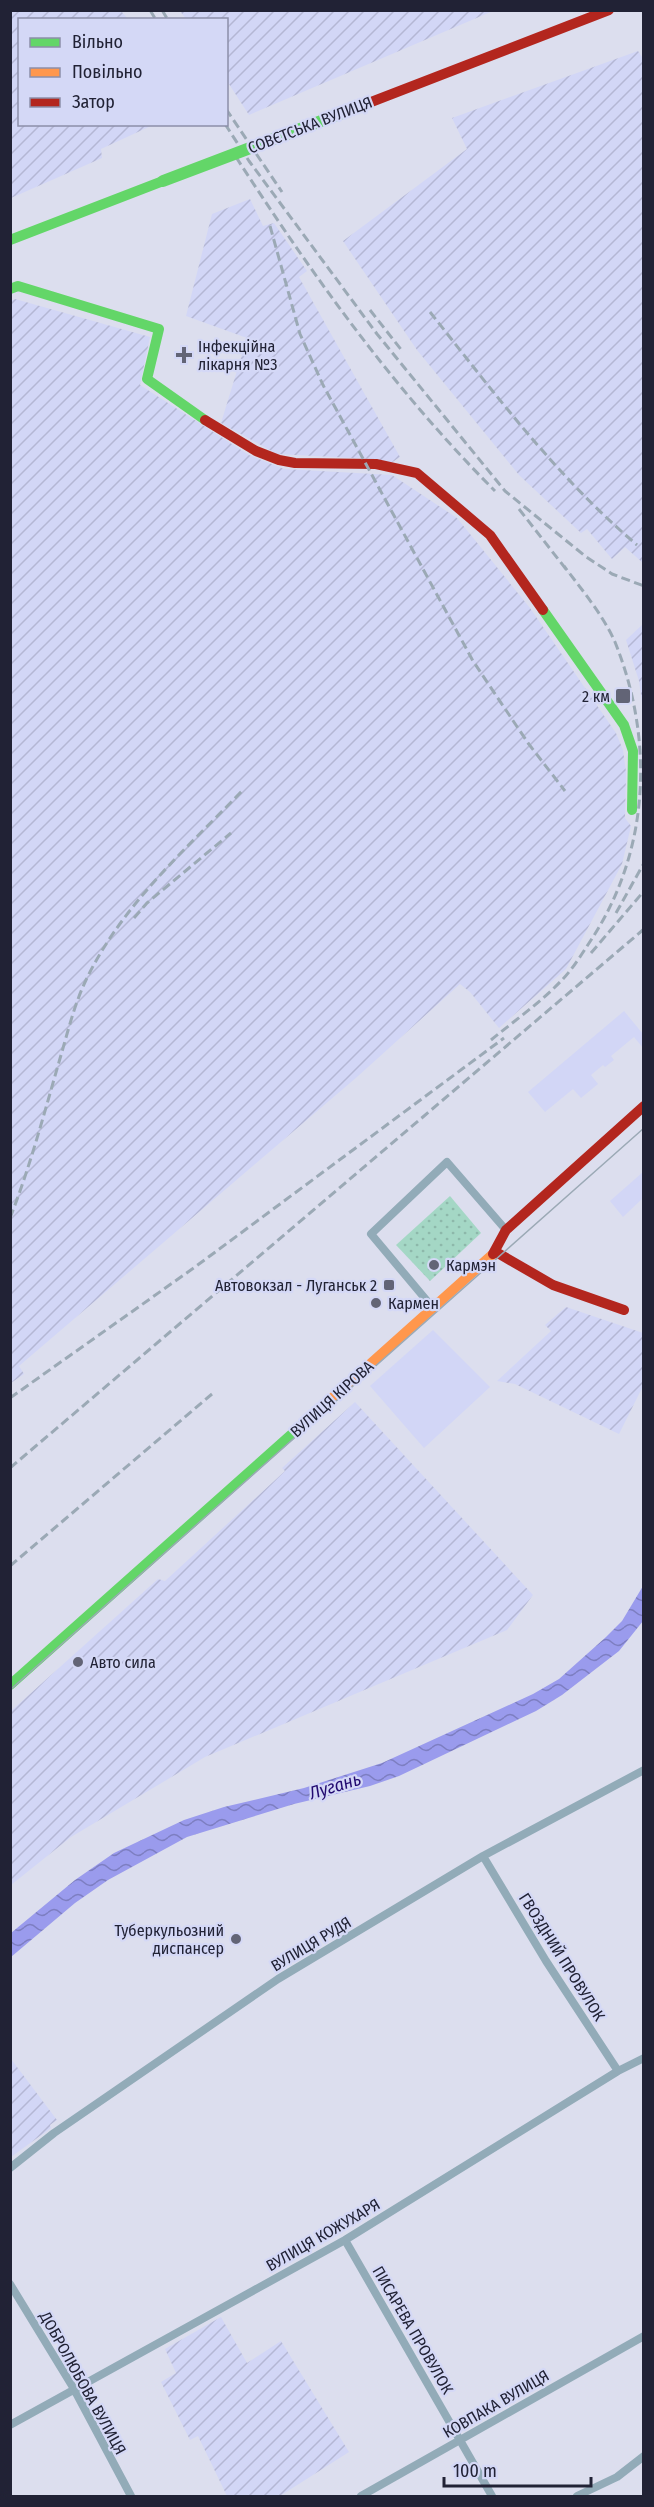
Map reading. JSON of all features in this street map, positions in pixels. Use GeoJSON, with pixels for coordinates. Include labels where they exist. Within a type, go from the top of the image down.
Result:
{"type":"FeatureCollection","features":[{"type":"Feature","properties":{"kind":"street","name":"СОВЄТСЬКА ВУЛИЦЯ"},"geometry":{"type":"LineString","coordinates":[[10,240],[609,10]]}},
{"type":"Feature","properties":{"kind":"street"},"geometry":{"type":"LineString","coordinates":[[10,289],[18,286],[159,329],[147,379],[216,429],[256,452],[295,463],[376,464],[417,473],[490,535],[624,725],[633,751],[632,810]]}},
{"type":"Feature","properties":{"kind":"street","name":"ВУЛИЦЯ КІРОВА"},"geometry":{"type":"LineString","coordinates":[[10,1685],[496,1252],[506,1230],[644,1106]]}},
{"type":"Feature","properties":{"kind":"street"},"geometry":{"type":"LineString","coordinates":[[433,1308],[371,1234],[447,1162],[506,1230]]}},
{"type":"Feature","properties":{"kind":"street"},"geometry":{"type":"LineString","coordinates":[[496,1252],[553,1285],[624,1310]]}},
{"type":"Feature","properties":{"kind":"street","name":"ВУЛИЦЯ РУДЯ"},"geometry":{"type":"LineString","coordinates":[[10,2168],[54,2133],[278,1979],[483,1856],[644,1770]]}},
{"type":"Feature","properties":{"kind":"street","name":"ГВОЗДНИЙ ПРОВУЛОК"},"geometry":{"type":"LineString","coordinates":[[483,1856],[546,1961],[618,2071]]}},
{"type":"Feature","properties":{"kind":"street","name":"ВУЛИЦЯ КОЖУХАРЯ"},"geometry":{"type":"LineString","coordinates":[[10,2425],[345,2240],[618,2071],[644,2058]]}},
{"type":"Feature","properties":{"kind":"street","name":"ПИСАРЕВА ПРОВУЛОК"},"geometry":{"type":"LineString","coordinates":[[345,2240],[492,2496]]}},
{"type":"Feature","properties":{"kind":"street","name":"ДОБРОЛЮБОВА ВУЛИЦЯ"},"geometry":{"type":"LineString","coordinates":[[10,2284],[74,2389],[131,2496]]}},
{"type":"Feature","properties":{"kind":"street","name":"КОВПАКА ВУЛИЦЯ"},"geometry":{"type":"LineString","coordinates":[[361,2496],[644,2336]]}},
{"type":"Feature","properties":{"kind":"street"},"geometry":{"type":"LineString","coordinates":[[577,2496],[617,2476],[644,2456]]}},
{"type":"Feature","properties":{"kind":"shaded area"},"geometry":{"type":"Polygon","coordinates":[[[11,10],[121,11],[127,18],[18,18],[18,126],[151,126],[101,149],[102,158],[11,198],[11,10]]]}},
{"type":"Feature","properties":{"kind":"shaded area"},"geometry":{"type":"Polygon","coordinates":[[[180,11],[493,11],[249,115],[228,83],[228,18],[185,18],[180,11]]]}},
{"type":"Feature","properties":{"kind":"shaded area"},"geometry":{"type":"Polygon","coordinates":[[[638,51],[644,60],[643,563],[625,547],[612,559],[587,529],[581,533],[519,475],[417,350],[343,241],[467,149],[452,118],[638,51]]]}},
{"type":"Feature","properties":{"kind":"shaded area"},"geometry":{"type":"Polygon","coordinates":[[[250,199],[263,226],[274,223],[307,271],[299,277],[400,457],[391,463],[372,459],[277,454],[221,423],[247,338],[186,316],[212,214],[250,199]]]}},
{"type":"Feature","properties":{"kind":"shaded area"},"geometry":{"type":"Polygon","coordinates":[[[15,299],[150,337],[140,385],[249,455],[284,469],[392,475],[457,518],[530,608],[616,733],[623,750],[626,772],[625,818],[631,826],[622,864],[566,969],[499,1028],[470,992],[460,984],[357,1077],[19,1366],[24,1374],[11,1383],[10,301],[15,299]]]}},
{"type":"Feature","properties":{"kind":"shaded area"},"geometry":{"type":"Polygon","coordinates":[[[643,624],[643,709],[639,681],[626,640],[643,624]]]}},
{"type":"Feature","properties":{"kind":"shaded area"},"geometry":{"type":"Polygon","coordinates":[[[624,1011],[643,1034],[643,1048],[634,1037],[611,1056],[614,1060],[605,1067],[603,1065],[591,1075],[598,1084],[581,1098],[573,1089],[545,1112],[528,1092],[624,1011]]]}},
{"type":"Feature","properties":{"kind":"shaded area"},"geometry":{"type":"Polygon","coordinates":[[[643,1172],[643,1198],[623,1217],[610,1201],[643,1172]]]}},
{"type":"Feature","properties":{"kind":"shaded area"},"geometry":{"type":"Polygon","coordinates":[[[566,1307],[643,1333],[643,1386],[619,1434],[515,1384],[497,1381],[551,1331],[545,1325],[566,1307]]]}},
{"type":"Feature","properties":{"kind":"shaded area"},"geometry":{"type":"Polygon","coordinates":[[[433,1330],[490,1387],[424,1448],[370,1386],[433,1330]]]}},
{"type":"Feature","properties":{"kind":"shaded area"},"geometry":{"type":"Polygon","coordinates":[[[355,1402],[533,1595],[507,1630],[205,1757],[71,1837],[11,1885],[11,1711],[158,1579],[165,1581],[285,1471],[282,1468],[355,1402]]]}},
{"type":"Feature","properties":{"kind":"shaded area"},"geometry":{"type":"Polygon","coordinates":[[[11,2059],[57,2120],[50,2125],[51,2128],[11,2157],[11,2059]]]}},
{"type":"Feature","properties":{"kind":"shaded area"},"geometry":{"type":"Polygon","coordinates":[[[221,2317],[247,2363],[281,2341],[349,2452],[280,2496],[227,2496],[198,2436],[190,2440],[161,2382],[176,2373],[165,2349],[221,2317]]]}},
{"type":"Feature","properties":{"kind":"green space"},"geometry":{"type":"Polygon","coordinates":[[[450,1196],[481,1233],[430,1281],[396,1245],[450,1196]]]}},
{"type":"Feature","properties":{"kind":"water","name":"Лугань"},"geometry":{"type":"Polygon","coordinates":[[[643,1586],[643,1621],[619,1651],[562,1695],[536,1711],[399,1776],[370,1786],[294,1804],[187,1837],[108,1880],[75,1903],[11,1957],[11,1933],[75,1880],[114,1853],[184,1820],[224,1807],[304,1788],[382,1763],[533,1694],[559,1679],[622,1621],[643,1586]]]}},
{"type":"Feature","properties":{"kind":"tram line"},"geometry":{"type":"LineString","coordinates":[[10,1690],[644,1128]]}},
{"type":"Feature","properties":{"kind":"railway"},"geometry":{"type":"LineString","coordinates":[[150,10],[155,18]]}},
{"type":"Feature","properties":{"kind":"railway"},"geometry":{"type":"LineString","coordinates":[[162,10],[167,18]]}},
{"type":"Feature","properties":{"kind":"railway"},"geometry":{"type":"LineString","coordinates":[[228,112],[282,192]]}},
{"type":"Feature","properties":{"kind":"railway"},"geometry":{"type":"LineString","coordinates":[[226,126],[249,161],[377,334],[505,491],[585,556],[612,574],[644,586]]}},
{"type":"Feature","properties":{"kind":"railway"},"geometry":{"type":"LineString","coordinates":[[236,157],[325,289],[389,373],[458,453],[495,491]]}},
{"type":"Feature","properties":{"kind":"railway"},"geometry":{"type":"LineString","coordinates":[[270,226],[300,334],[323,385],[473,661],[528,743],[565,791]]}},
{"type":"Feature","properties":{"kind":"railway"},"geometry":{"type":"LineString","coordinates":[[370,310],[403,352]]}},
{"type":"Feature","properties":{"kind":"railway"},"geometry":{"type":"LineString","coordinates":[[430,312],[553,463],[637,545]]}},
{"type":"Feature","properties":{"kind":"railway"},"geometry":{"type":"LineString","coordinates":[[519,509],[569,573]]}},
{"type":"Feature","properties":{"kind":"railway"},"geometry":{"type":"LineString","coordinates":[[491,1040],[553,989],[578,960],[612,903],[626,867],[635,830],[640,792],[640,754],[636,716],[628,679],[610,632],[592,603],[564,566]]}},
{"type":"Feature","properties":{"kind":"railway"},"geometry":{"type":"LineString","coordinates":[[10,1218],[30,1160],[74,1010],[86,980],[101,953],[136,903],[177,857],[242,791]]}},
{"type":"Feature","properties":{"kind":"railway"},"geometry":{"type":"LineString","coordinates":[[134,918],[147,903],[231,833]]}},
{"type":"Feature","properties":{"kind":"railway"},"geometry":{"type":"LineString","coordinates":[[616,913],[644,863]]}},
{"type":"Feature","properties":{"kind":"railway"},"geometry":{"type":"LineString","coordinates":[[591,953],[644,891]]}},
{"type":"Feature","properties":{"kind":"railway"},"geometry":{"type":"LineString","coordinates":[[10,1468],[644,929]]}},
{"type":"Feature","properties":{"kind":"railway"},"geometry":{"type":"LineString","coordinates":[[10,1398],[195,1267],[504,1038]]}},
{"type":"Feature","properties":{"kind":"railway"},"geometry":{"type":"LineString","coordinates":[[10,1566],[212,1394]]}},
{"type":"Feature","properties":{"kind":"traffic: fast"},"geometry":{"type":"LineString","coordinates":[[163,181],[366,104]]}},
{"type":"Feature","properties":{"kind":"traffic: fast"},"geometry":{"type":"LineString","coordinates":[[10,240],[163,181]]}},
{"type":"Feature","properties":{"kind":"traffic: fast"},"geometry":{"type":"LineString","coordinates":[[10,289],[18,286],[159,329],[147,379],[205,420]]}},
{"type":"Feature","properties":{"kind":"traffic: fast"},"geometry":{"type":"LineString","coordinates":[[543,610],[624,725],[633,751],[632,810]]}},
{"type":"Feature","properties":{"kind":"traffic: fast"},"geometry":{"type":"LineString","coordinates":[[10,1685],[321,1408]]}},
{"type":"Feature","properties":{"kind":"traffic: slow"},"geometry":{"type":"LineString","coordinates":[[321,1408],[493,1254]]}},
{"type":"Feature","properties":{"kind":"traffic: jam"},"geometry":{"type":"LineString","coordinates":[[366,104],[609,10]]}},
{"type":"Feature","properties":{"kind":"traffic: jam"},"geometry":{"type":"LineString","coordinates":[[205,420],[256,451],[279,460],[295,463],[376,464],[417,473],[490,535],[543,610]]}},
{"type":"Feature","properties":{"kind":"traffic: jam"},"geometry":{"type":"LineString","coordinates":[[493,1254],[506,1230],[644,1106]]}},
{"type":"Feature","properties":{"kind":"traffic: jam"},"geometry":{"type":"LineString","coordinates":[[496,1252],[553,1285],[624,1310]]}},
{"type":"Feature","properties":{"kind":"place","name":"Інфекційна лікарня №3"},"geometry":{"type":"Point","coordinates":[184,355]}},
{"type":"Feature","properties":{"kind":"place","name":"2 км"},"geometry":{"type":"Point","coordinates":[623,696]}},
{"type":"Feature","properties":{"kind":"place","name":"Кармэн"},"geometry":{"type":"Point","coordinates":[434,1265]}},
{"type":"Feature","properties":{"kind":"place","name":"Автовокзал - Луганськ 2"},"geometry":{"type":"Point","coordinates":[389,1285]}},
{"type":"Feature","properties":{"kind":"place","name":"Кармен"},"geometry":{"type":"Point","coordinates":[376,1303]}},
{"type":"Feature","properties":{"kind":"place","name":"Авто сила"},"geometry":{"type":"Point","coordinates":[78,1662]}},
{"type":"Feature","properties":{"kind":"place","name":"Туберкульозний диспансер"},"geometry":{"type":"Point","coordinates":[236,1939]}}]}
